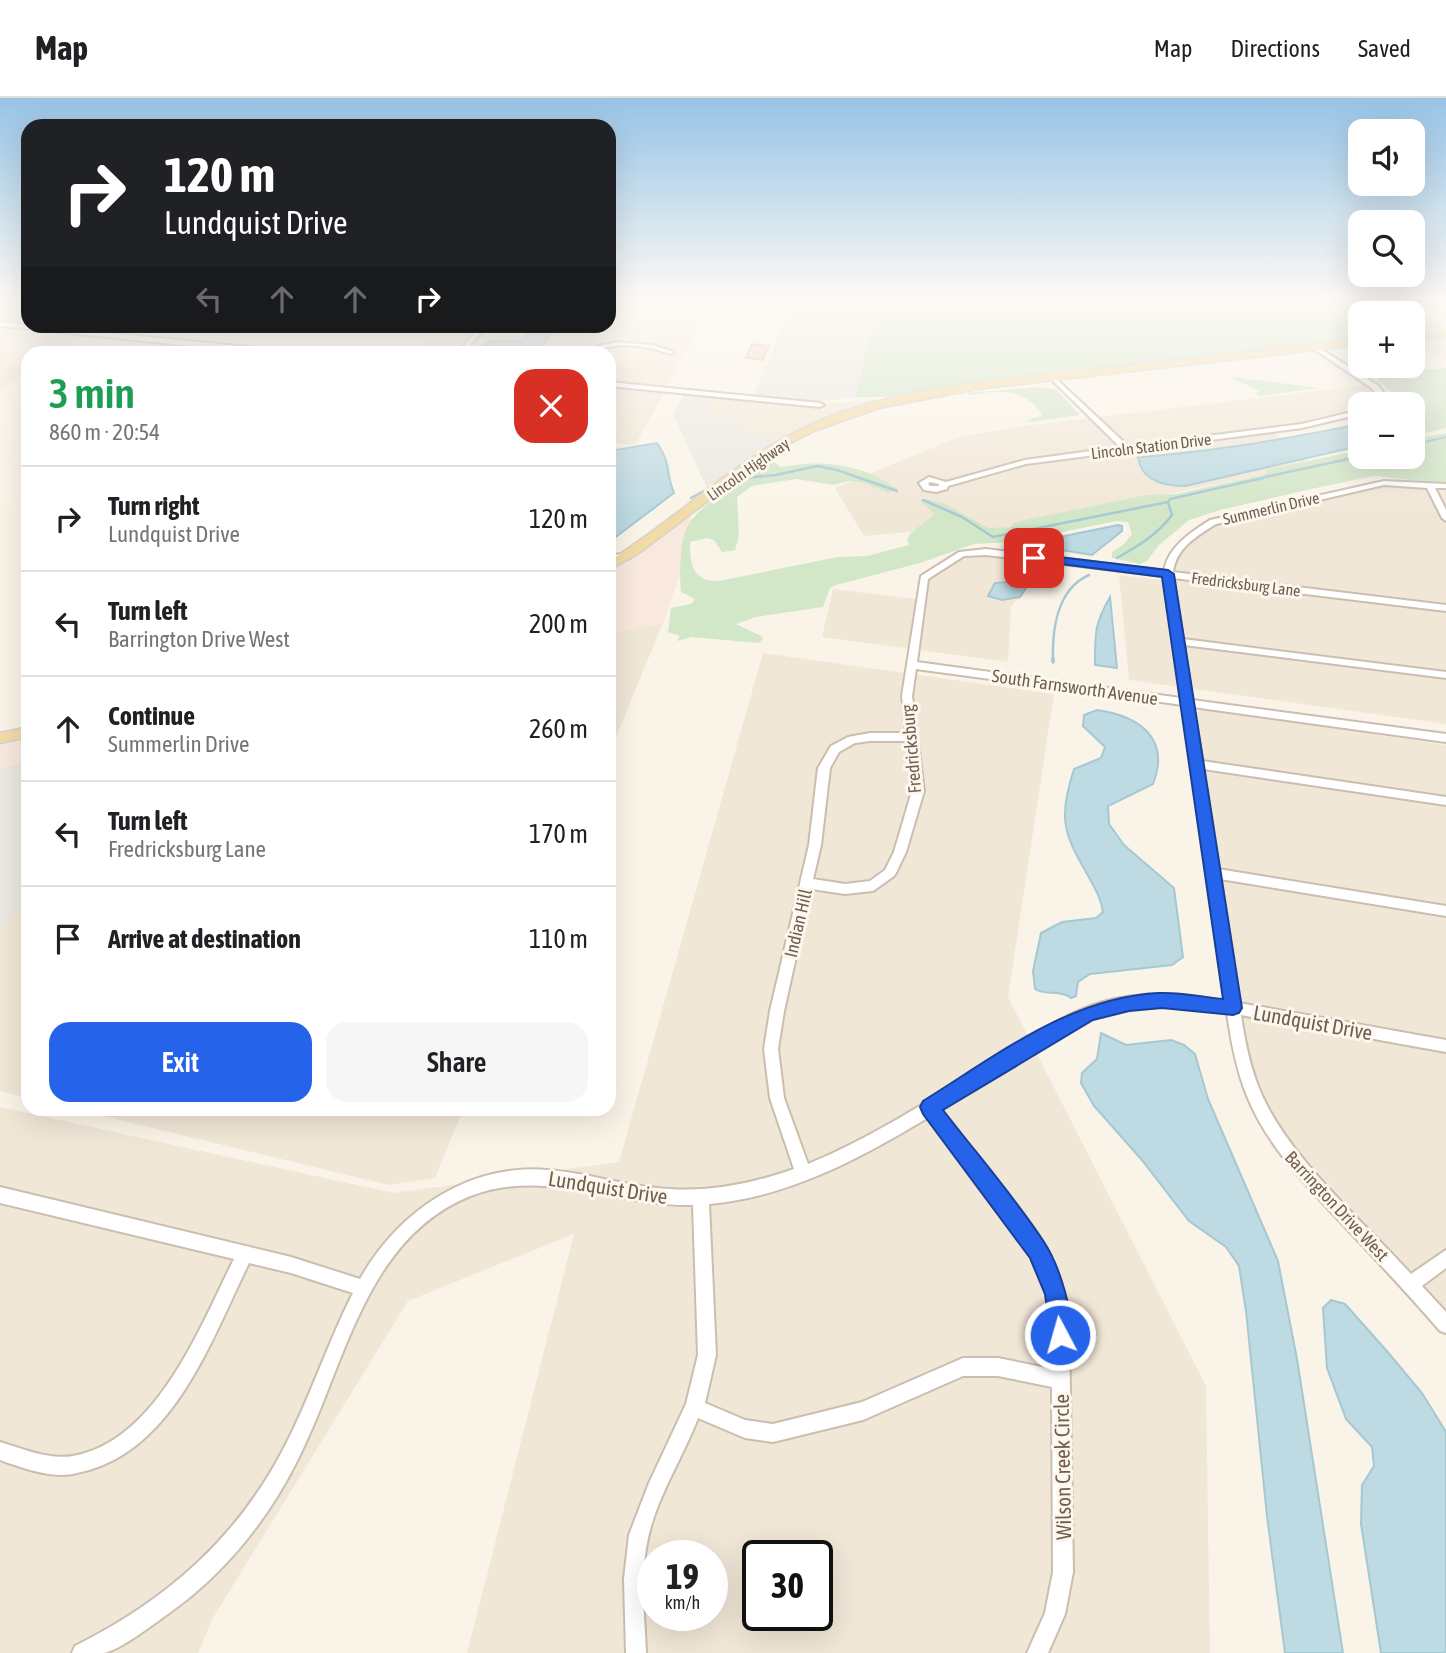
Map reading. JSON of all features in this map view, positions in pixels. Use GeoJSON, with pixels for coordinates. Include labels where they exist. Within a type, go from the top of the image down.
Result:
{"type":"FeatureCollection","features":[{"type":"Feature","properties":{"kind":"main road","name":"Lincoln Highway"},"geometry":{"type":"LineString","coordinates":[[616,562],[670,527],[759,458],[825,422],[914,396],[1092,373]]}},
{"type":"Feature","properties":{"kind":"main road"},"geometry":{"type":"LineString","coordinates":[[0,738],[21,734]]}},
{"type":"Feature","properties":{"kind":"street"},"geometry":{"type":"LineString","coordinates":[[1353,373],[1379,392]]}},
{"type":"Feature","properties":{"kind":"street"},"geometry":{"type":"LineString","coordinates":[[1052,377],[1125,449]]}},
{"type":"Feature","properties":{"kind":"street"},"geometry":{"type":"LineString","coordinates":[[616,385],[820,405]]}},
{"type":"Feature","properties":{"kind":"street","name":"Lincoln Station Drive"},"geometry":{"type":"LineString","coordinates":[[944,485],[1025,462],[1302,426],[1348,415]]}},
{"type":"Feature","properties":{"kind":"street","name":"Summerlin Drive"},"geometry":{"type":"LineString","coordinates":[[1168,574],[1171,557],[1196,532],[1213,522],[1384,483],[1446,486]]}},
{"type":"Feature","properties":{"kind":"street"},"geometry":{"type":"LineString","coordinates":[[1429,485],[1446,518]]}},
{"type":"Feature","properties":{"kind":"street","name":"Fredricksburg Lane"},"geometry":{"type":"LineString","coordinates":[[962,554],[986,552],[1446,608]]}},
{"type":"Feature","properties":{"kind":"street","name":"Fredricksburg"},"geometry":{"type":"LineString","coordinates":[[807,883],[845,889],[866,888],[880,883],[890,873],[900,852],[918,791],[907,696],[924,578],[962,554]]}},
{"type":"Feature","properties":{"kind":"street"},"geometry":{"type":"LineString","coordinates":[[616,558],[627,556]]}},
{"type":"Feature","properties":{"kind":"street"},"geometry":{"type":"LineString","coordinates":[[1168,574],[1186,702]]}},
{"type":"Feature","properties":{"kind":"street"},"geometry":{"type":"LineString","coordinates":[[1177,641],[1446,675]]}},
{"type":"Feature","properties":{"kind":"street","name":"South Farnsworth Avenue"},"geometry":{"type":"LineString","coordinates":[[912,665],[1446,738]]}},
{"type":"Feature","properties":{"kind":"street","name":"Barrington Drive West"},"geometry":{"type":"LineString","coordinates":[[1186,702],[1242,1065],[1251,1093],[1276,1139],[1292,1159],[1411,1284],[1446,1325]]}},
{"type":"Feature","properties":{"kind":"street","name":"Indian Hill"},"geometry":{"type":"LineString","coordinates":[[804,1174],[777,1098],[771,1049],[776,1011],[807,883],[824,768],[830,755],[845,743],[861,738],[911,737]]}},
{"type":"Feature","properties":{"kind":"street"},"geometry":{"type":"LineString","coordinates":[[1195,764],[1446,801]]}},
{"type":"Feature","properties":{"kind":"street"},"geometry":{"type":"LineString","coordinates":[[1212,873],[1446,911]]}},
{"type":"Feature","properties":{"kind":"street","name":"Lundquist Drive"},"geometry":{"type":"LineString","coordinates":[[82,1653],[116,1638],[184,1591],[219,1559],[248,1523],[288,1461],[363,1287],[386,1254],[415,1222],[452,1198],[486,1183],[524,1177],[544,1177],[664,1198],[742,1192],[804,1174],[863,1149],[1023,1049],[1089,1013],[1129,1003],[1162,1000],[1233,1008],[1446,1046]]}},
{"type":"Feature","properties":{"kind":"street","name":"Wilson Creek Circle"},"geometry":{"type":"LineString","coordinates":[[930,1107],[1027,1234],[1045,1264],[1058,1310],[1063,1572],[1055,1614],[1037,1653]]}},
{"type":"Feature","properties":{"kind":"street"},"geometry":{"type":"LineString","coordinates":[[0,1195],[314,1271],[363,1287]]}},
{"type":"Feature","properties":{"kind":"street"},"geometry":{"type":"LineString","coordinates":[[636,1653],[634,1567],[639,1533],[696,1408],[704,1377],[707,1355],[701,1197]]}},
{"type":"Feature","properties":{"kind":"street"},"geometry":{"type":"LineString","coordinates":[[0,1451],[45,1464],[73,1465],[104,1457],[132,1439],[169,1400],[245,1254]]}},
{"type":"Feature","properties":{"kind":"street"},"geometry":{"type":"LineString","coordinates":[[1411,1284],[1446,1258]]}},
{"type":"Feature","properties":{"kind":"street"},"geometry":{"type":"LineString","coordinates":[[696,1408],[745,1429],[773,1433],[845,1417],[963,1367],[998,1367],[1061,1380]]}},
{"type":"Feature","properties":{"kind":"shaded area"},"geometry":{"type":"Polygon","coordinates":[[[0,373],[21,373],[21,376],[0,390],[0,373]]]}},
{"type":"Feature","properties":{"kind":"shaded area"},"geometry":{"type":"Polygon","coordinates":[[[616,373],[674,373],[666,387],[616,382],[616,373]]]}},
{"type":"Feature","properties":{"kind":"shaded area"},"geometry":{"type":"Polygon","coordinates":[[[763,373],[862,373],[855,397],[811,402],[752,399],[763,373]]]}},
{"type":"Feature","properties":{"kind":"shaded area"},"geometry":{"type":"Polygon","coordinates":[[[1365,385],[1374,392],[1348,392],[1348,420],[1305,430],[1275,433],[1310,465],[990,530],[956,512],[910,532],[864,536],[835,488],[956,438],[1016,427],[1365,385]]]}},
{"type":"Feature","properties":{"kind":"shaded area"},"geometry":{"type":"Polygon","coordinates":[[[616,389],[664,393],[635,445],[616,443],[616,389]]]}},
{"type":"Feature","properties":{"kind":"shaded area"},"geometry":{"type":"Polygon","coordinates":[[[684,394],[715,397],[707,416],[744,420],[740,432],[776,443],[709,493],[673,414],[684,394]]]}},
{"type":"Feature","properties":{"kind":"shaded area"},"geometry":{"type":"Polygon","coordinates":[[[715,397],[806,405],[881,400],[809,425],[776,443],[739,432],[743,420],[706,417],[715,397]]]}},
{"type":"Feature","properties":{"kind":"shaded area"},"geometry":{"type":"Polygon","coordinates":[[[1394,479],[1446,484],[1446,724],[1129,680],[1119,575],[1162,580],[1161,570],[1170,550],[1208,520],[1373,481],[1394,479]]]}},
{"type":"Feature","properties":{"kind":"shaded area"},"geometry":{"type":"Polygon","coordinates":[[[690,516],[696,529],[663,623],[616,633],[616,566],[690,516]]]}},
{"type":"Feature","properties":{"kind":"shaded area"},"geometry":{"type":"Polygon","coordinates":[[[986,554],[1047,561],[1011,607],[1008,662],[822,637],[833,589],[923,600],[926,577],[963,555],[986,554]]]}},
{"type":"Feature","properties":{"kind":"shaded area"},"geometry":{"type":"Polygon","coordinates":[[[663,623],[616,737],[616,633],[663,623]]]}},
{"type":"Feature","properties":{"kind":"shaded area"},"geometry":{"type":"Polygon","coordinates":[[[763,653],[1054,694],[1008,997],[1206,1386],[1210,1653],[467,1653],[574,1234],[408,1301],[213,1618],[198,1653],[0,1653],[0,1107],[21,1112],[21,1116],[41,1116],[393,1193],[619,1162],[763,653]]]}},
{"type":"Feature","properties":{"kind":"shaded area"},"geometry":{"type":"Polygon","coordinates":[[[1206,709],[1446,745],[1446,1311],[1295,1147],[1271,1116],[1260,1090],[1250,1060],[1193,720],[1197,712],[1206,709]]]}},
{"type":"Feature","properties":{"kind":"shaded area"},"geometry":{"type":"Polygon","coordinates":[[[21,738],[21,763],[4,767],[0,772],[0,743],[21,738]]]}},
{"type":"Feature","properties":{"kind":"shaded area"},"geometry":{"type":"Polygon","coordinates":[[[21,763],[21,906],[0,931],[0,772],[4,767],[21,763]]]}},
{"type":"Feature","properties":{"kind":"shaded area"},"geometry":{"type":"Polygon","coordinates":[[[21,906],[21,1096],[0,1091],[0,931],[21,906]]]}},
{"type":"Feature","properties":{"kind":"shaded area"},"geometry":{"type":"Polygon","coordinates":[[[103,1116],[461,1116],[435,1178],[389,1185],[103,1116]]]}},
{"type":"Feature","properties":{"kind":"green space"},"geometry":{"type":"Polygon","coordinates":[[[861,373],[1063,373],[986,381],[896,397],[855,397],[861,373]]]}},
{"type":"Feature","properties":{"kind":"green space"},"geometry":{"type":"Polygon","coordinates":[[[1425,373],[1446,373],[1446,428],[1425,433],[1425,392],[1391,392],[1377,379],[1425,378],[1425,373]]]}},
{"type":"Feature","properties":{"kind":"green space"},"geometry":{"type":"Polygon","coordinates":[[[1231,378],[1320,388],[1259,396],[1255,393],[1260,391],[1231,378]]]}},
{"type":"Feature","properties":{"kind":"green space"},"geometry":{"type":"Polygon","coordinates":[[[1038,387],[1057,390],[1080,415],[1029,422],[1028,420],[1041,416],[1042,413],[1034,404],[1017,394],[967,393],[1038,387]]]}},
{"type":"Feature","properties":{"kind":"green space"},"geometry":{"type":"Polygon","coordinates":[[[1446,433],[1446,484],[1374,476],[1220,510],[1189,520],[1159,545],[1147,561],[1140,564],[1112,558],[1112,552],[1123,545],[1132,534],[1128,522],[1117,521],[1014,542],[974,544],[920,563],[836,585],[830,588],[823,607],[756,617],[736,624],[761,636],[763,639],[759,643],[692,637],[677,641],[680,636],[668,632],[671,608],[691,604],[695,599],[681,592],[681,559],[687,527],[711,501],[766,461],[781,467],[812,464],[842,466],[870,474],[898,489],[889,493],[861,482],[849,481],[833,485],[796,479],[752,486],[737,497],[739,535],[735,550],[722,552],[714,540],[707,538],[690,542],[692,565],[704,579],[719,581],[838,557],[867,556],[909,545],[907,540],[911,533],[935,514],[921,502],[926,499],[944,503],[988,528],[1010,527],[1015,522],[1146,495],[1176,494],[1266,474],[1266,470],[1348,453],[1348,469],[1425,469],[1425,437],[1446,433]]]}},
{"type":"Feature","properties":{"kind":"water"},"geometry":{"type":"Polygon","coordinates":[[[1348,426],[1348,449],[1185,486],[1162,483],[1149,477],[1140,465],[1138,457],[1194,452],[1348,426]]]}},
{"type":"Feature","properties":{"kind":"water"},"geometry":{"type":"Polygon","coordinates":[[[657,443],[665,457],[674,493],[616,537],[616,450],[657,443]]]}},
{"type":"Feature","properties":{"kind":"water"},"geometry":{"type":"Polygon","coordinates":[[[1122,526],[1122,531],[1092,555],[1025,544],[1122,526]]]}},
{"type":"Feature","properties":{"kind":"water"},"geometry":{"type":"Polygon","coordinates":[[[1022,571],[1036,573],[1020,597],[1002,600],[988,596],[995,583],[1021,581],[1022,571]]]}},
{"type":"Feature","properties":{"kind":"water"},"geometry":{"type":"Polygon","coordinates":[[[1110,597],[1117,668],[1095,665],[1096,630],[1110,597]]]}},
{"type":"Feature","properties":{"kind":"water"},"geometry":{"type":"Polygon","coordinates":[[[1097,710],[1138,724],[1148,732],[1154,742],[1158,754],[1153,784],[1108,806],[1109,824],[1124,845],[1174,888],[1183,957],[1172,965],[1090,974],[1078,982],[1076,996],[1071,998],[1035,989],[1033,971],[1041,933],[1062,922],[1096,918],[1103,912],[1096,891],[1072,845],[1065,822],[1066,799],[1074,769],[1101,758],[1105,747],[1083,726],[1084,715],[1097,710]]]}},
{"type":"Feature","properties":{"kind":"water"},"geometry":{"type":"Polygon","coordinates":[[[1101,1033],[1126,1045],[1171,1040],[1184,1045],[1195,1054],[1208,1099],[1278,1261],[1297,1359],[1343,1653],[1285,1653],[1239,1266],[1226,1247],[1189,1221],[1141,1159],[1094,1106],[1081,1083],[1082,1073],[1097,1059],[1101,1033]]]}},
{"type":"Feature","properties":{"kind":"water"},"geometry":{"type":"Polygon","coordinates":[[[1331,1300],[1345,1304],[1386,1350],[1422,1393],[1446,1432],[1446,1653],[1381,1653],[1361,1524],[1362,1485],[1374,1466],[1372,1447],[1346,1419],[1327,1368],[1323,1308],[1331,1300]]]}},
{"type":"Feature","properties":{"kind":"waterway"},"geometry":{"type":"LineString","coordinates":[[1425,442],[1446,437]]}},
{"type":"Feature","properties":{"kind":"waterway"},"geometry":{"type":"LineString","coordinates":[[1265,477],[1348,459]]}},
{"type":"Feature","properties":{"kind":"waterway"},"geometry":{"type":"LineString","coordinates":[[744,478],[776,475],[817,466],[837,470],[897,491]]}},
{"type":"Feature","properties":{"kind":"waterway"},"geometry":{"type":"LineString","coordinates":[[1168,502],[1170,499],[1263,478]]}},
{"type":"Feature","properties":{"kind":"waterway"},"geometry":{"type":"LineString","coordinates":[[691,498],[713,486]]}},
{"type":"Feature","properties":{"kind":"waterway"},"geometry":{"type":"LineString","coordinates":[[923,500],[962,517],[993,537],[1168,502]]}},
{"type":"Feature","properties":{"kind":"waterway"},"geometry":{"type":"LineString","coordinates":[[1117,558],[1147,540],[1166,522],[1172,515],[1168,502]]}},
{"type":"Feature","properties":{"kind":"waterway"},"geometry":{"type":"LineString","coordinates":[[1053,661],[1054,636],[1063,600],[1078,581],[1089,575]]}},
{"type":"Feature","properties":{"kind":"route"},"geometry":{"type":"LineString","coordinates":[[1034,558],[1168,574],[1233,1008],[1184,1000],[1162,1000],[1129,1003],[1089,1013],[1023,1049],[930,1107],[1038,1251],[1052,1281],[1060,1335]]}}]}
